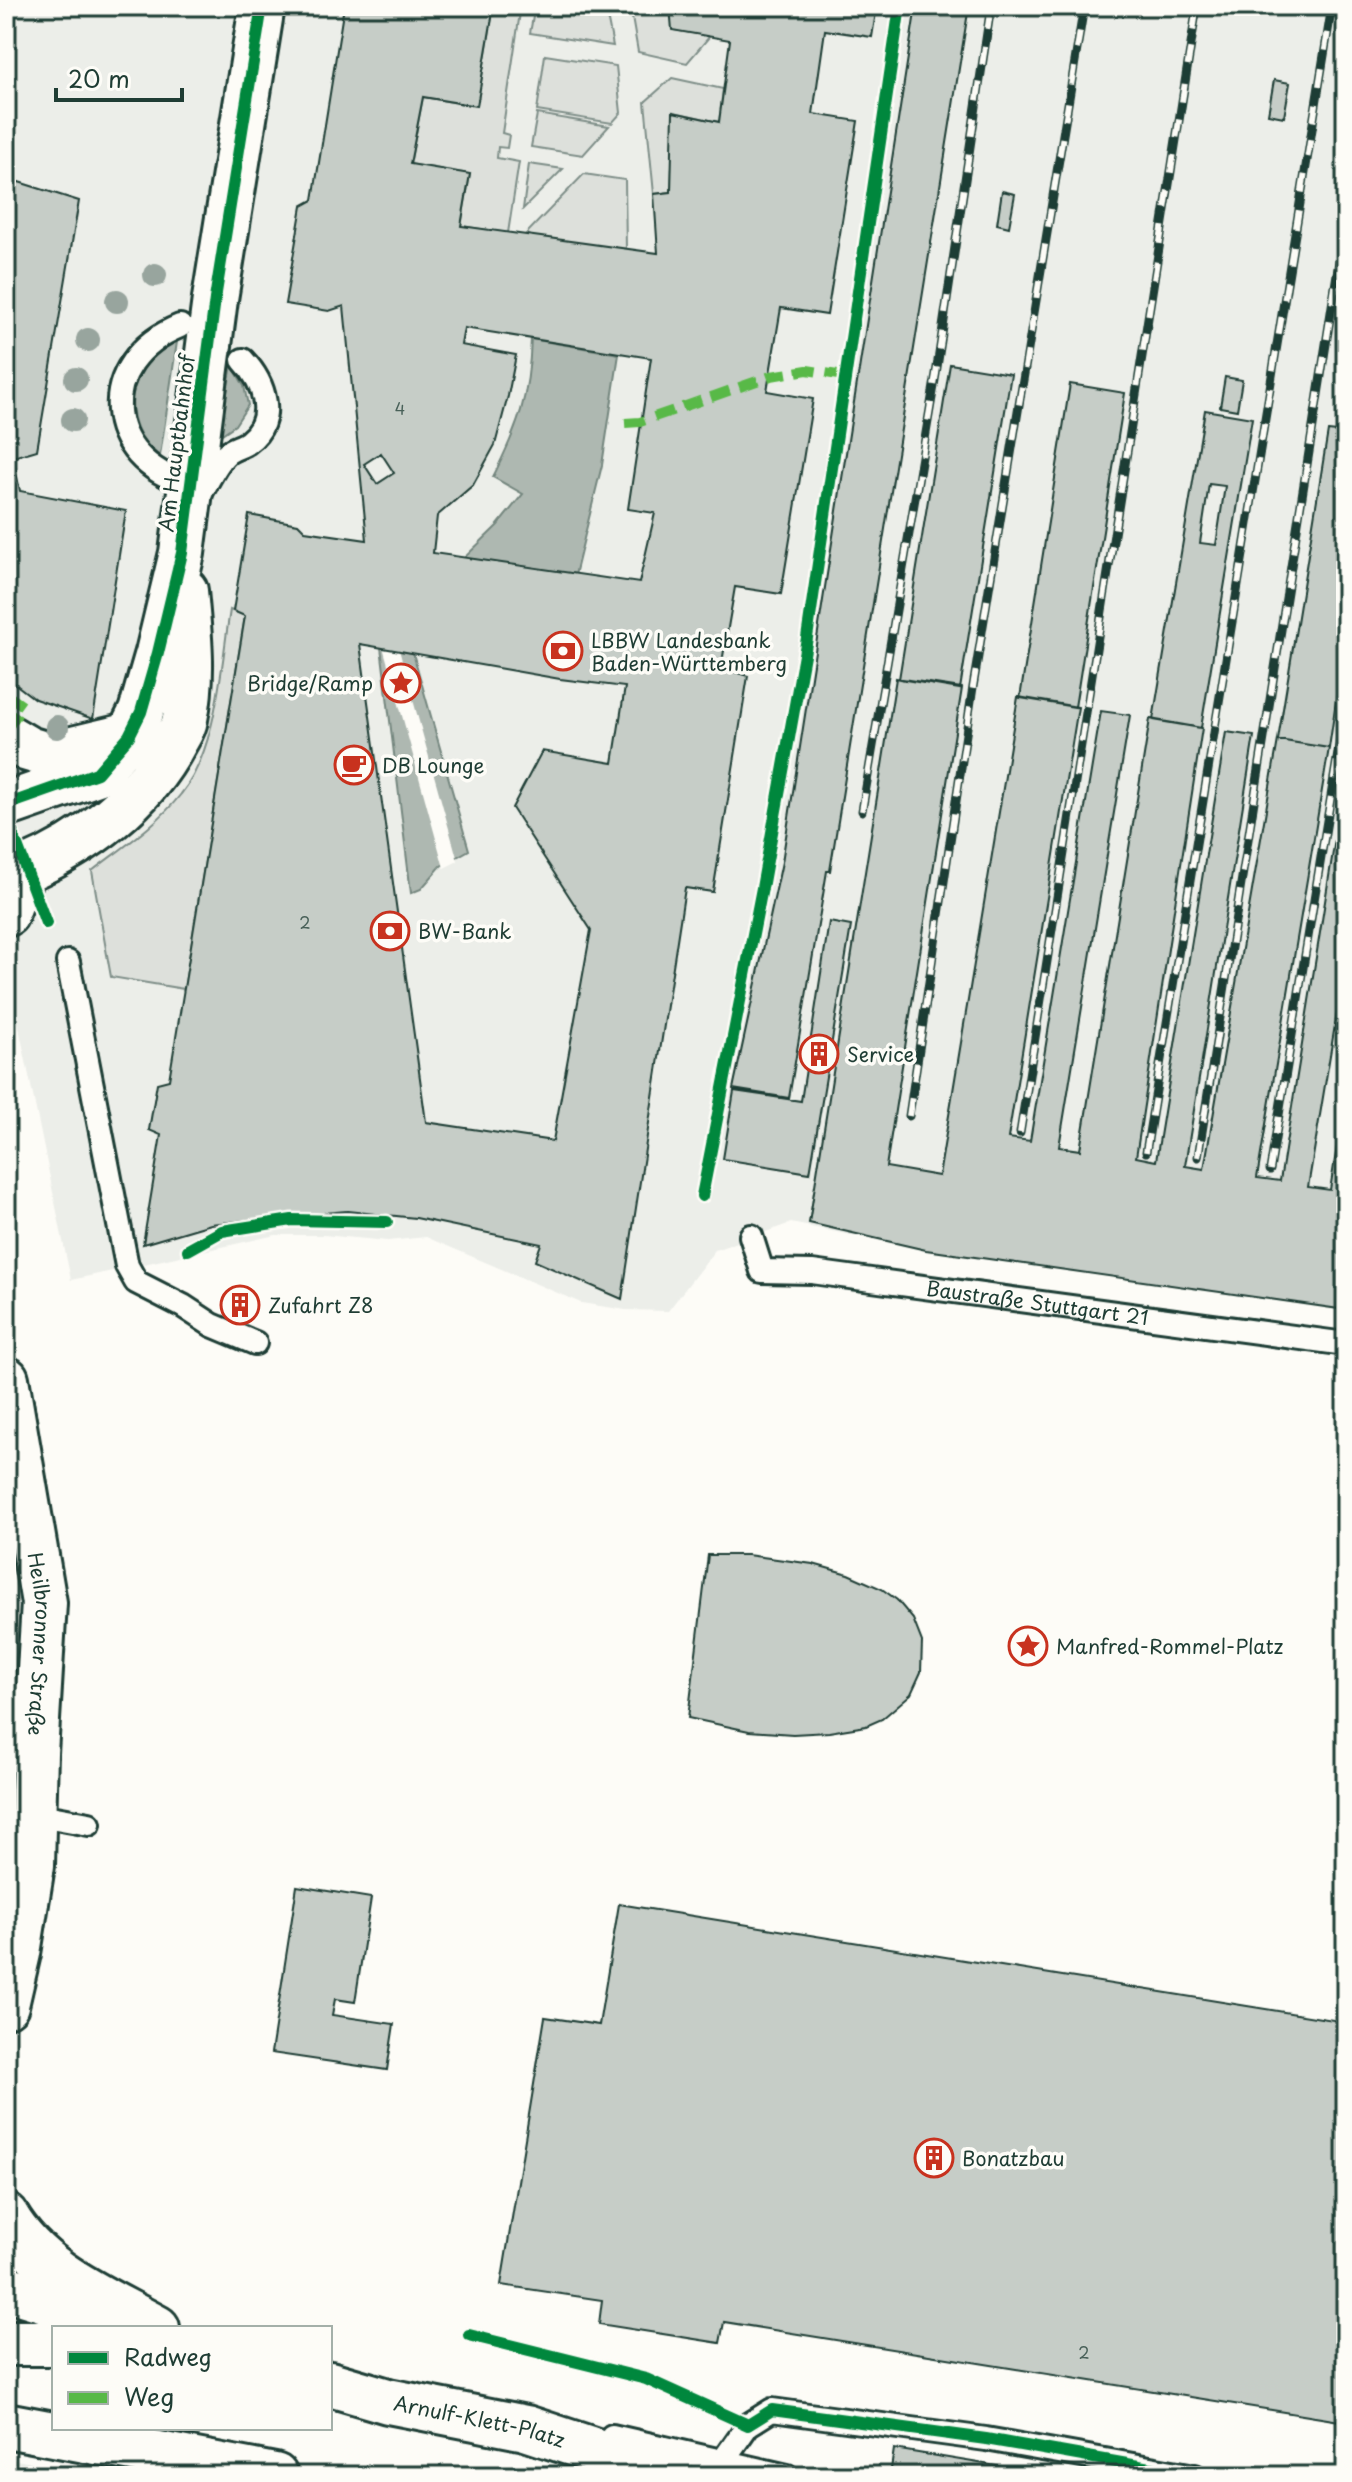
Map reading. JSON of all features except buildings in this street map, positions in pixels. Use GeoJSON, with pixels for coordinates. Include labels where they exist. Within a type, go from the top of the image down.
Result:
{"type":"FeatureCollection","features":[{"type":"Feature","properties":{"kind":"main road","name":"Am Hauptbahnhof"},"geometry":{"type":"LineString","coordinates":[[6,805],[97,773],[129,736],[141,712],[158,653],[185,518],[215,299],[262,6]]}},
{"type":"Feature","properties":{"kind":"main road","name":"Am Hauptbahnhof"},"geometry":{"type":"LineString","coordinates":[[6,914],[15,870],[50,859],[100,827],[140,792],[167,757],[185,722],[192,664],[185,518]]}},
{"type":"Feature","properties":{"kind":"main road"},"geometry":{"type":"LineString","coordinates":[[6,736],[28,749],[48,755],[129,736]]}},
{"type":"Feature","properties":{"kind":"main road","name":"Heilbronner Straße"},"geometry":{"type":"LineString","coordinates":[[6,1379],[44,1603],[32,1865],[6,2005]]}},
{"type":"Feature","properties":{"kind":"main road"},"geometry":{"type":"LineString","coordinates":[[6,2216],[30,2250],[66,2277],[153,2326]]}},
{"type":"Feature","properties":{"kind":"main road"},"geometry":{"type":"LineString","coordinates":[[6,2288],[130,2326]]}},
{"type":"Feature","properties":{"kind":"main road"},"geometry":{"type":"LineString","coordinates":[[6,2343],[52,2343]]}},
{"type":"Feature","properties":{"kind":"main road","name":"Arnulf-Klett-Platz"},"geometry":{"type":"LineString","coordinates":[[332,2385],[388,2401],[526,2428],[672,2476]]}},
{"type":"Feature","properties":{"kind":"main road"},"geometry":{"type":"LineString","coordinates":[[6,2425],[52,2430]]}},
{"type":"Feature","properties":{"kind":"main road"},"geometry":{"type":"LineString","coordinates":[[52,2430],[117,2437],[275,2476]]}},
{"type":"Feature","properties":{"kind":"lane"},"geometry":{"type":"LineString","coordinates":[[180,326],[161,334],[132,361],[123,380],[119,400],[120,420],[127,440],[152,470],[170,479],[185,518]]}},
{"type":"Feature","properties":{"kind":"lane"},"geometry":{"type":"LineString","coordinates":[[185,518],[225,454],[250,441],[262,424],[266,410],[265,395],[260,381],[243,360]]}},
{"type":"Feature","properties":{"kind":"lane"},"geometry":{"type":"LineString","coordinates":[[68,962],[127,1266],[136,1282],[212,1325],[255,1343]]}},
{"type":"Feature","properties":{"kind":"lane","name":"Baustraße Stuttgart 21"},"geometry":{"type":"LineString","coordinates":[[751,1236],[762,1271],[812,1272],[1346,1344]]}},
{"type":"Feature","properties":{"kind":"lane"},"geometry":{"type":"LineString","coordinates":[[34,1814],[89,1824]]}},
{"type":"Feature","properties":{"kind":"lane"},"geometry":{"type":"LineString","coordinates":[[6,2280],[151,2326]]}},
{"type":"Feature","properties":{"kind":"lane"},"geometry":{"type":"LineString","coordinates":[[332,2376],[717,2469],[787,2476]]}},
{"type":"Feature","properties":{"kind":"lane"},"geometry":{"type":"LineString","coordinates":[[717,2469],[748,2425],[772,2410],[986,2439],[1195,2476]]}},
{"type":"Feature","properties":{"kind":"shaded area"},"geometry":{"type":"Polygon","coordinates":[[[6,6],[1346,6],[1346,1310],[926,1250],[791,1223],[715,1250],[668,1311],[626,1310],[581,1303],[426,1237],[388,1241],[323,1235],[276,1235],[71,1280],[6,964],[6,6]]]}},
{"type":"Feature","properties":{"kind":"shaded area"},"geometry":{"type":"Polygon","coordinates":[[[494,6],[521,6],[502,133],[509,135],[507,148],[498,147],[497,158],[519,162],[508,233],[461,226],[470,174],[410,164],[423,97],[477,106],[494,6]]]}},
{"type":"Feature","properties":{"kind":"shaded area"},"geometry":{"type":"Polygon","coordinates":[[[535,6],[605,6],[613,46],[530,33],[535,6]]]}},
{"type":"Feature","properties":{"kind":"shaded area"},"geometry":{"type":"Polygon","coordinates":[[[630,6],[670,6],[673,30],[710,36],[687,63],[638,52],[630,6]]]}},
{"type":"Feature","properties":{"kind":"shaded area"},"geometry":{"type":"Polygon","coordinates":[[[545,55],[616,66],[621,113],[612,123],[537,111],[545,55]]]}},
{"type":"Feature","properties":{"kind":"shaded area"},"geometry":{"type":"Polygon","coordinates":[[[672,78],[723,89],[719,122],[674,112],[671,192],[654,194],[645,102],[672,78]]]}},
{"type":"Feature","properties":{"kind":"shaded area"},"geometry":{"type":"Polygon","coordinates":[[[537,114],[609,126],[583,155],[531,147],[537,114]]]}},
{"type":"Feature","properties":{"kind":"shaded area"},"geometry":{"type":"Polygon","coordinates":[[[529,164],[563,169],[523,209],[529,164]]]}},
{"type":"Feature","properties":{"kind":"shaded area"},"geometry":{"type":"Polygon","coordinates":[[[584,174],[625,180],[626,250],[524,236],[584,174]]]}},
{"type":"Feature","properties":{"kind":"shaded area"},"geometry":{"type":"Polygon","coordinates":[[[178,335],[160,456],[150,448],[137,427],[133,393],[150,355],[178,335]]]}},
{"type":"Feature","properties":{"kind":"shaded area"},"geometry":{"type":"Polygon","coordinates":[[[531,339],[619,354],[602,465],[575,575],[464,558],[498,525],[523,494],[493,477],[521,410],[528,378],[531,339]]]}},
{"type":"Feature","properties":{"kind":"shaded area"},"geometry":{"type":"Polygon","coordinates":[[[232,365],[244,386],[248,405],[235,425],[219,436],[232,365]]]}},
{"type":"Feature","properties":{"kind":"shaded area"},"geometry":{"type":"Polygon","coordinates":[[[230,610],[245,616],[184,989],[111,977],[92,871],[161,816],[193,776],[203,755],[216,706],[230,610]]]}},
{"type":"Feature","properties":{"kind":"shaded area"},"geometry":{"type":"Polygon","coordinates":[[[381,647],[413,653],[469,850],[441,866],[421,889],[411,893],[381,647]]]}},
{"type":"Feature","properties":{"kind":"shaded area"},"geometry":{"type":"Polygon","coordinates":[[[6,2458],[98,2476],[6,2476],[6,2458]]]}},
{"type":"Feature","properties":{"kind":"pier"},"geometry":{"type":"Polygon","coordinates":[[[382,643],[398,646],[458,861],[444,868],[382,643]]]}},
{"type":"Feature","properties":{"kind":"railway"},"geometry":{"type":"LineString","coordinates":[[862,811],[936,374],[991,6]]}},
{"type":"Feature","properties":{"kind":"railway"},"geometry":{"type":"LineString","coordinates":[[909,1116],[973,687],[1084,6]]}},
{"type":"Feature","properties":{"kind":"railway"},"geometry":{"type":"LineString","coordinates":[[1020,1133],[1197,6]]}},
{"type":"Feature","properties":{"kind":"railway"},"geometry":{"type":"LineString","coordinates":[[1146,1152],[1332,6]]}},
{"type":"Feature","properties":{"kind":"railway"},"geometry":{"type":"LineString","coordinates":[[1198,1157],[1346,217]]}},
{"type":"Feature","properties":{"kind":"railway"},"geometry":{"type":"LineString","coordinates":[[1270,1170],[1346,704]]}},
{"type":"Feature","properties":{"kind":"marked path"},"geometry":{"type":"LineString","coordinates":[[625,423],[640,422],[771,376],[807,370],[844,376]]}},
{"type":"Feature","properties":{"kind":"marked path"},"geometry":{"type":"LineString","coordinates":[[6,694],[23,706],[6,730]]}},
{"type":"Feature","properties":{"kind":"cycle path"},"geometry":{"type":"LineString","coordinates":[[6,805],[97,773],[129,736],[141,712],[182,553],[215,299],[262,6]]}},
{"type":"Feature","properties":{"kind":"cycle path"},"geometry":{"type":"LineString","coordinates":[[702,1196],[807,638],[900,6]]}},
{"type":"Feature","properties":{"kind":"cycle path"},"geometry":{"type":"LineString","coordinates":[[6,816],[46,923]]}},
{"type":"Feature","properties":{"kind":"cycle path"},"geometry":{"type":"LineString","coordinates":[[188,1250],[222,1231],[292,1220],[387,1222]]}},
{"type":"Feature","properties":{"kind":"cycle path"},"geometry":{"type":"LineString","coordinates":[[469,2335],[646,2379],[748,2425],[772,2410],[986,2439],[1195,2476]]}},
{"type":"Feature","properties":{"kind":"place","name":"LBBW Landesbank Baden-Württemberg"},"geometry":{"type":"Point","coordinates":[563,651]}},
{"type":"Feature","properties":{"kind":"place","name":"Bridge/Ramp"},"geometry":{"type":"Point","coordinates":[401,683]}},
{"type":"Feature","properties":{"kind":"place","name":"DB Lounge"},"geometry":{"type":"Point","coordinates":[354,765]}},
{"type":"Feature","properties":{"kind":"place","name":"BW-Bank"},"geometry":{"type":"Point","coordinates":[390,931]}},
{"type":"Feature","properties":{"kind":"place","name":"Service"},"geometry":{"type":"Point","coordinates":[819,1054]}},
{"type":"Feature","properties":{"kind":"place","name":"Zufahrt Z8"},"geometry":{"type":"Point","coordinates":[240,1305]}},
{"type":"Feature","properties":{"kind":"place","name":"Manfred-Rommel-Platz"},"geometry":{"type":"Point","coordinates":[1028,1646]}},
{"type":"Feature","properties":{"kind":"place","name":"Bonatzbau"},"geometry":{"type":"Point","coordinates":[934,2158]}}]}
